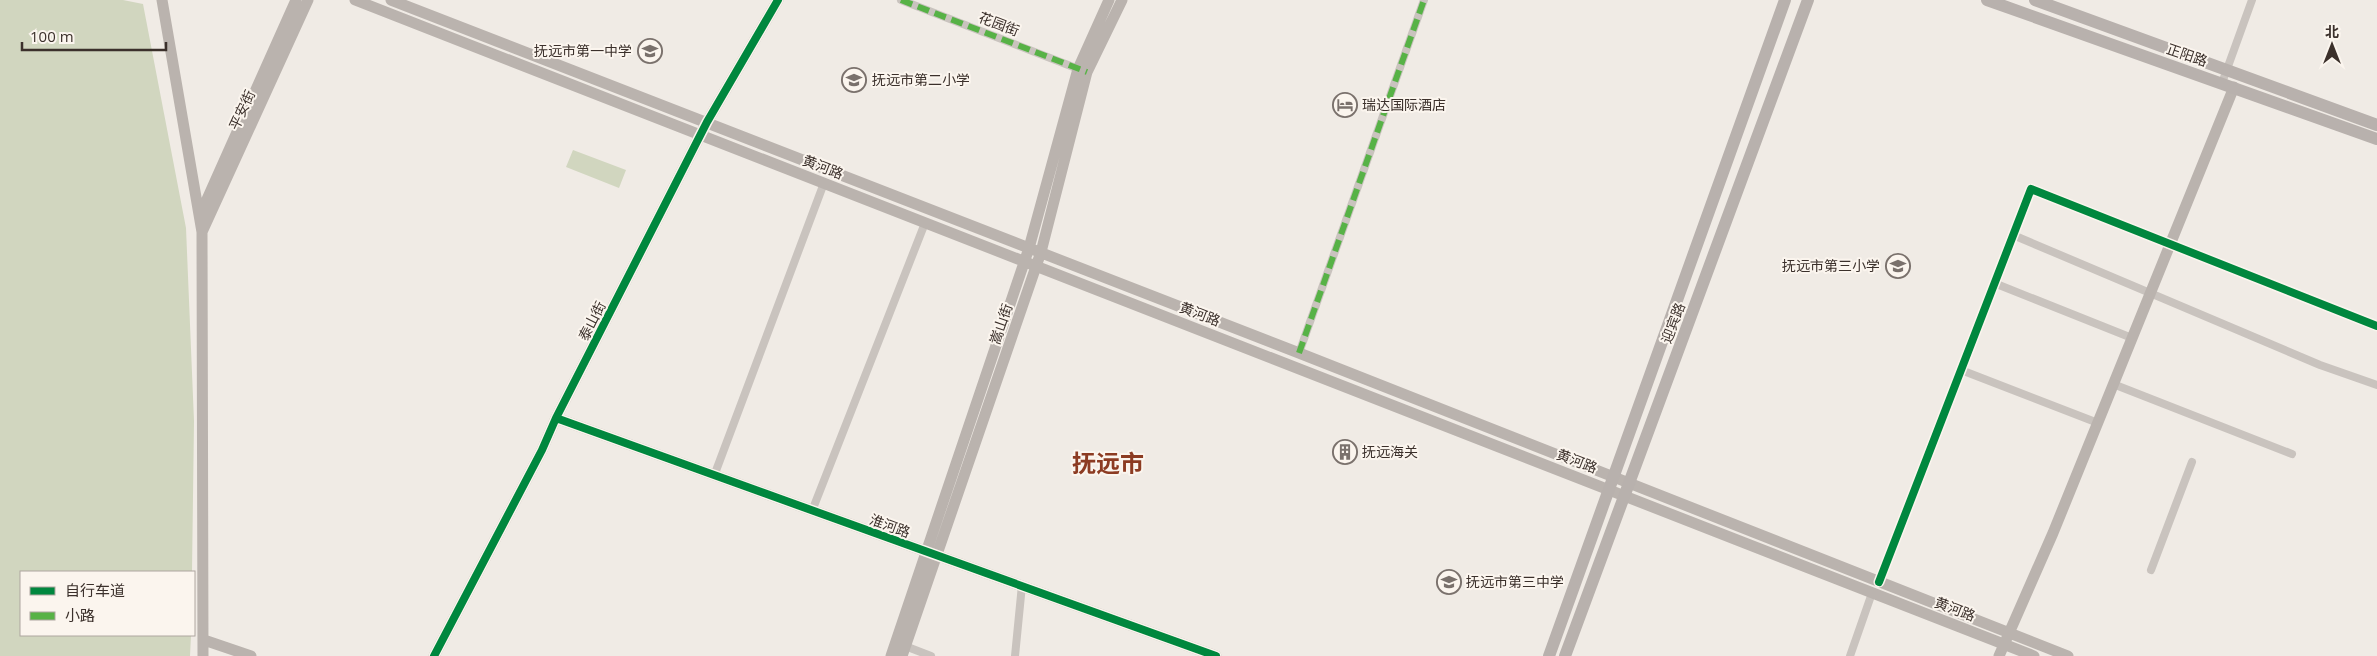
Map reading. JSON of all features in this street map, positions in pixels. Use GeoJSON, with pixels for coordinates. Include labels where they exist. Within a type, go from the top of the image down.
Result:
{"type":"FeatureCollection","features":[{"type":"Feature","properties":{"kind":"main road"},"geometry":{"type":"LineString","coordinates":[[162,0],[202,232],[203,656]]}},
{"type":"Feature","properties":{"kind":"main road","name":"平安街"},"geometry":{"type":"LineString","coordinates":[[200,215],[296,0]]}},
{"type":"Feature","properties":{"kind":"main road","name":"平安街"},"geometry":{"type":"LineString","coordinates":[[202,232],[308,0]]}},
{"type":"Feature","properties":{"kind":"main road","name":"黄河路"},"geometry":{"type":"LineString","coordinates":[[355,0],[1024,262],[1610,483]]}},
{"type":"Feature","properties":{"kind":"main road","name":"黄河路"},"geometry":{"type":"LineString","coordinates":[[391,0],[1299,353],[1872,593],[2034,656]]}},
{"type":"Feature","properties":{"kind":"main road","name":"泰山街"},"geometry":{"type":"LineString","coordinates":[[434,656],[542,450],[556,418],[700,135],[778,0]]}},
{"type":"Feature","properties":{"kind":"main road","name":"嵩山街"},"geometry":{"type":"LineString","coordinates":[[903,651],[931,554],[1029,248],[1083,70],[1110,0]]}},
{"type":"Feature","properties":{"kind":"main road","name":"嵩山街"},"geometry":{"type":"LineString","coordinates":[[890,656],[931,554],[1037,266],[1083,70],[1122,0]]}},
{"type":"Feature","properties":{"kind":"main road","name":"迎宾路"},"geometry":{"type":"LineString","coordinates":[[1549,656],[1785,0]]}},
{"type":"Feature","properties":{"kind":"main road","name":"迎宾路"},"geometry":{"type":"LineString","coordinates":[[1566,656],[1808,0]]}},
{"type":"Feature","properties":{"kind":"main road","name":"正阳路"},"geometry":{"type":"LineString","coordinates":[[1987,0],[2377,139]]}},
{"type":"Feature","properties":{"kind":"main road","name":"正阳路"},"geometry":{"type":"LineString","coordinates":[[2035,0],[2377,124]]}},
{"type":"Feature","properties":{"kind":"main road"},"geometry":{"type":"LineString","coordinates":[[1999,656],[2053,533],[2170,245],[2228,85]]}},
{"type":"Feature","properties":{"kind":"main road","name":"淮河路"},"geometry":{"type":"LineString","coordinates":[[556,418],[1216,656]]}},
{"type":"Feature","properties":{"kind":"main road","name":"黄河路"},"geometry":{"type":"LineString","coordinates":[[1627,490],[1880,582],[2068,656]]}},
{"type":"Feature","properties":{"kind":"main road"},"geometry":{"type":"LineString","coordinates":[[204,640],[251,656]]}},
{"type":"Feature","properties":{"kind":"street","name":"花园街"},"geometry":{"type":"LineString","coordinates":[[901,0],[1083,70]]}},
{"type":"Feature","properties":{"kind":"street"},"geometry":{"type":"LineString","coordinates":[[1299,353],[1424,0]]}},
{"type":"Feature","properties":{"kind":"street"},"geometry":{"type":"LineString","coordinates":[[2228,85],[2227,69],[2252,0]]}},
{"type":"Feature","properties":{"kind":"street"},"geometry":{"type":"LineString","coordinates":[[714,476],[824,183]]}},
{"type":"Feature","properties":{"kind":"street"},"geometry":{"type":"LineString","coordinates":[[1880,582],[2031,189],[2377,326]]}},
{"type":"Feature","properties":{"kind":"street"},"geometry":{"type":"LineString","coordinates":[[812,511],[925,223]]}},
{"type":"Feature","properties":{"kind":"street"},"geometry":{"type":"LineString","coordinates":[[2013,235],[2320,365],[2377,386]]}},
{"type":"Feature","properties":{"kind":"street"},"geometry":{"type":"LineString","coordinates":[[1994,283],[2132,338]]}},
{"type":"Feature","properties":{"kind":"street"},"geometry":{"type":"LineString","coordinates":[[1961,370],[2098,423]]}},
{"type":"Feature","properties":{"kind":"street"},"geometry":{"type":"LineString","coordinates":[[2114,384],[2292,454]]}},
{"type":"Feature","properties":{"kind":"street"},"geometry":{"type":"LineString","coordinates":[[2151,570],[2192,462]]}},
{"type":"Feature","properties":{"kind":"street"},"geometry":{"type":"LineString","coordinates":[[1015,656],[1022,585]]}},
{"type":"Feature","properties":{"kind":"street"},"geometry":{"type":"LineString","coordinates":[[1850,656],[1872,593]]}},
{"type":"Feature","properties":{"kind":"street"},"geometry":{"type":"LineString","coordinates":[[903,651],[931,656]]}},
{"type":"Feature","properties":{"kind":"green space"},"geometry":{"type":"Polygon","coordinates":[[[0,0],[123,0],[143,4],[186,228],[194,421],[192,571],[20,571],[20,636],[191,636],[190,656],[0,656],[0,0]]]}},
{"type":"Feature","properties":{"kind":"green space"},"geometry":{"type":"Polygon","coordinates":[[[573,150],[626,170],[619,188],[566,167],[573,150]]]}},
{"type":"Feature","properties":{"kind":"marked path"},"geometry":{"type":"LineString","coordinates":[[901,0],[1087,72]]}},
{"type":"Feature","properties":{"kind":"marked path"},"geometry":{"type":"LineString","coordinates":[[1299,353],[1424,0]]}},
{"type":"Feature","properties":{"kind":"cycle path"},"geometry":{"type":"LineString","coordinates":[[434,656],[542,450],[556,418],[707,122],[778,0]]}},
{"type":"Feature","properties":{"kind":"cycle path"},"geometry":{"type":"LineString","coordinates":[[1879,582],[2031,189],[2377,326]]}},
{"type":"Feature","properties":{"kind":"cycle path"},"geometry":{"type":"LineString","coordinates":[[556,418],[1216,656]]}},
{"type":"Feature","properties":{"kind":"place","name":"抚远市第一中学"},"geometry":{"type":"Point","coordinates":[650,51]}},
{"type":"Feature","properties":{"kind":"place","name":"抚远市第二小学"},"geometry":{"type":"Point","coordinates":[854,80]}},
{"type":"Feature","properties":{"kind":"place","name":"瑞达国际酒店"},"geometry":{"type":"Point","coordinates":[1345,105]}},
{"type":"Feature","properties":{"kind":"place","name":"抚远市第三小学"},"geometry":{"type":"Point","coordinates":[1898,266]}},
{"type":"Feature","properties":{"kind":"place","name":"抚远海关"},"geometry":{"type":"Point","coordinates":[1345,452]}},
{"type":"Feature","properties":{"kind":"place","name":"抚远市第三中学"},"geometry":{"type":"Point","coordinates":[1449,582]}},
{"type":"Feature","properties":{"kind":"district","name":"抚远市"},"geometry":{"type":"Point","coordinates":[1108,464]}}]}
